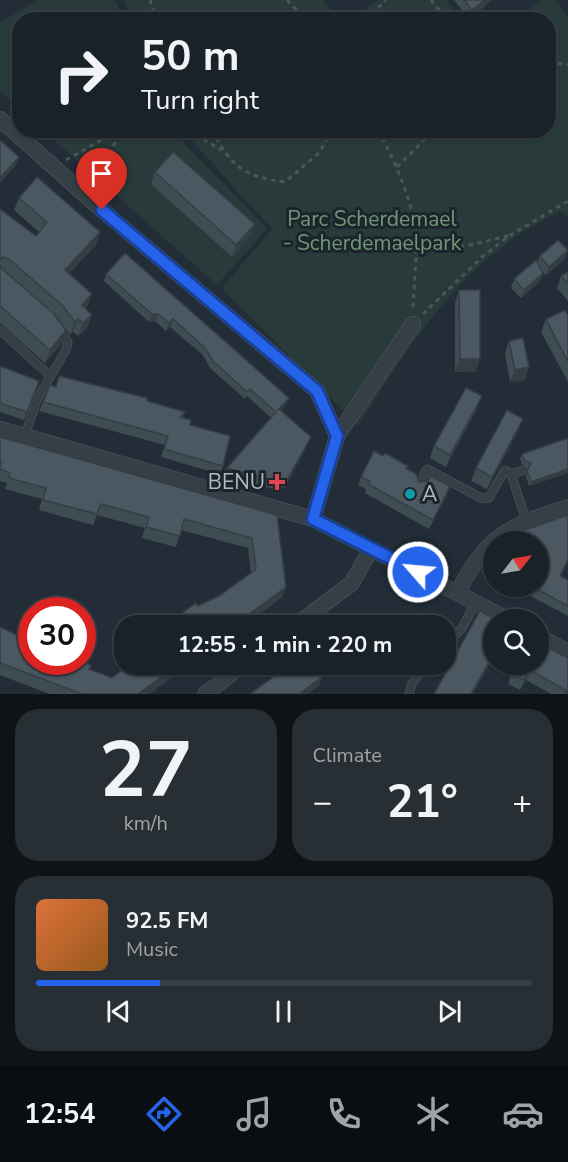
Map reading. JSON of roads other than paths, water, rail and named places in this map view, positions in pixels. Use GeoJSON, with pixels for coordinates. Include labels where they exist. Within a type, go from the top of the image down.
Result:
{"type":"FeatureCollection","features":[{"type":"Feature","properties":{"kind":"street"},"geometry":{"type":"LineString","coordinates":[[0,119],[12,130]]}},
{"type":"Feature","properties":{"kind":"street"},"geometry":{"type":"LineString","coordinates":[[21,138],[102,210],[317,391],[337,436]]}},
{"type":"Feature","properties":{"kind":"street"},"geometry":{"type":"LineString","coordinates":[[313,519],[337,436],[413,324]]}},
{"type":"Feature","properties":{"kind":"street"},"geometry":{"type":"LineString","coordinates":[[0,429],[24,438],[313,519],[489,609]]}},
{"type":"Feature","properties":{"kind":"street"},"geometry":{"type":"LineString","coordinates":[[458,592],[483,549],[506,530],[526,520],[568,507]]}},
{"type":"Feature","properties":{"kind":"street"},"geometry":{"type":"LineString","coordinates":[[310,615],[352,583],[371,549]]}},
{"type":"Feature","properties":{"kind":"street"},"geometry":{"type":"LineString","coordinates":[[549,642],[568,652]]}},
{"type":"Feature","properties":{"kind":"street"},"geometry":{"type":"LineString","coordinates":[[205,694],[230,675]]}},
{"type":"Feature","properties":{"kind":"lane"},"geometry":{"type":"LineString","coordinates":[[24,438],[37,399],[49,375],[66,350],[68,342],[54,323]]}},
{"type":"Feature","properties":{"kind":"lane"},"geometry":{"type":"LineString","coordinates":[[0,330],[49,375]]}},
{"type":"Feature","properties":{"kind":"lane"},"geometry":{"type":"LineString","coordinates":[[418,485],[427,469],[481,498],[489,498],[505,470],[511,474],[526,520]]}},
{"type":"Feature","properties":{"kind":"lane"},"geometry":{"type":"LineString","coordinates":[[511,474],[524,470]]}},
{"type":"Feature","properties":{"kind":"lane"},"geometry":{"type":"LineString","coordinates":[[456,635],[476,602]]}},
{"type":"Feature","properties":{"kind":"lane"},"geometry":{"type":"LineString","coordinates":[[409,694],[412,683],[419,675]]}},
{"type":"Feature","properties":{"kind":"place","name":"BENU"},"geometry":{"type":"Point","coordinates":[277,482]}},
{"type":"Feature","properties":{"kind":"place","name":"A"},"geometry":{"type":"Point","coordinates":[410,494]}},
{"type":"Feature","properties":{"kind":"park label","name":"Parc Scherdemael - Scherdemaelpark"},"geometry":{"type":"Point","coordinates":[372,231]}}]}
